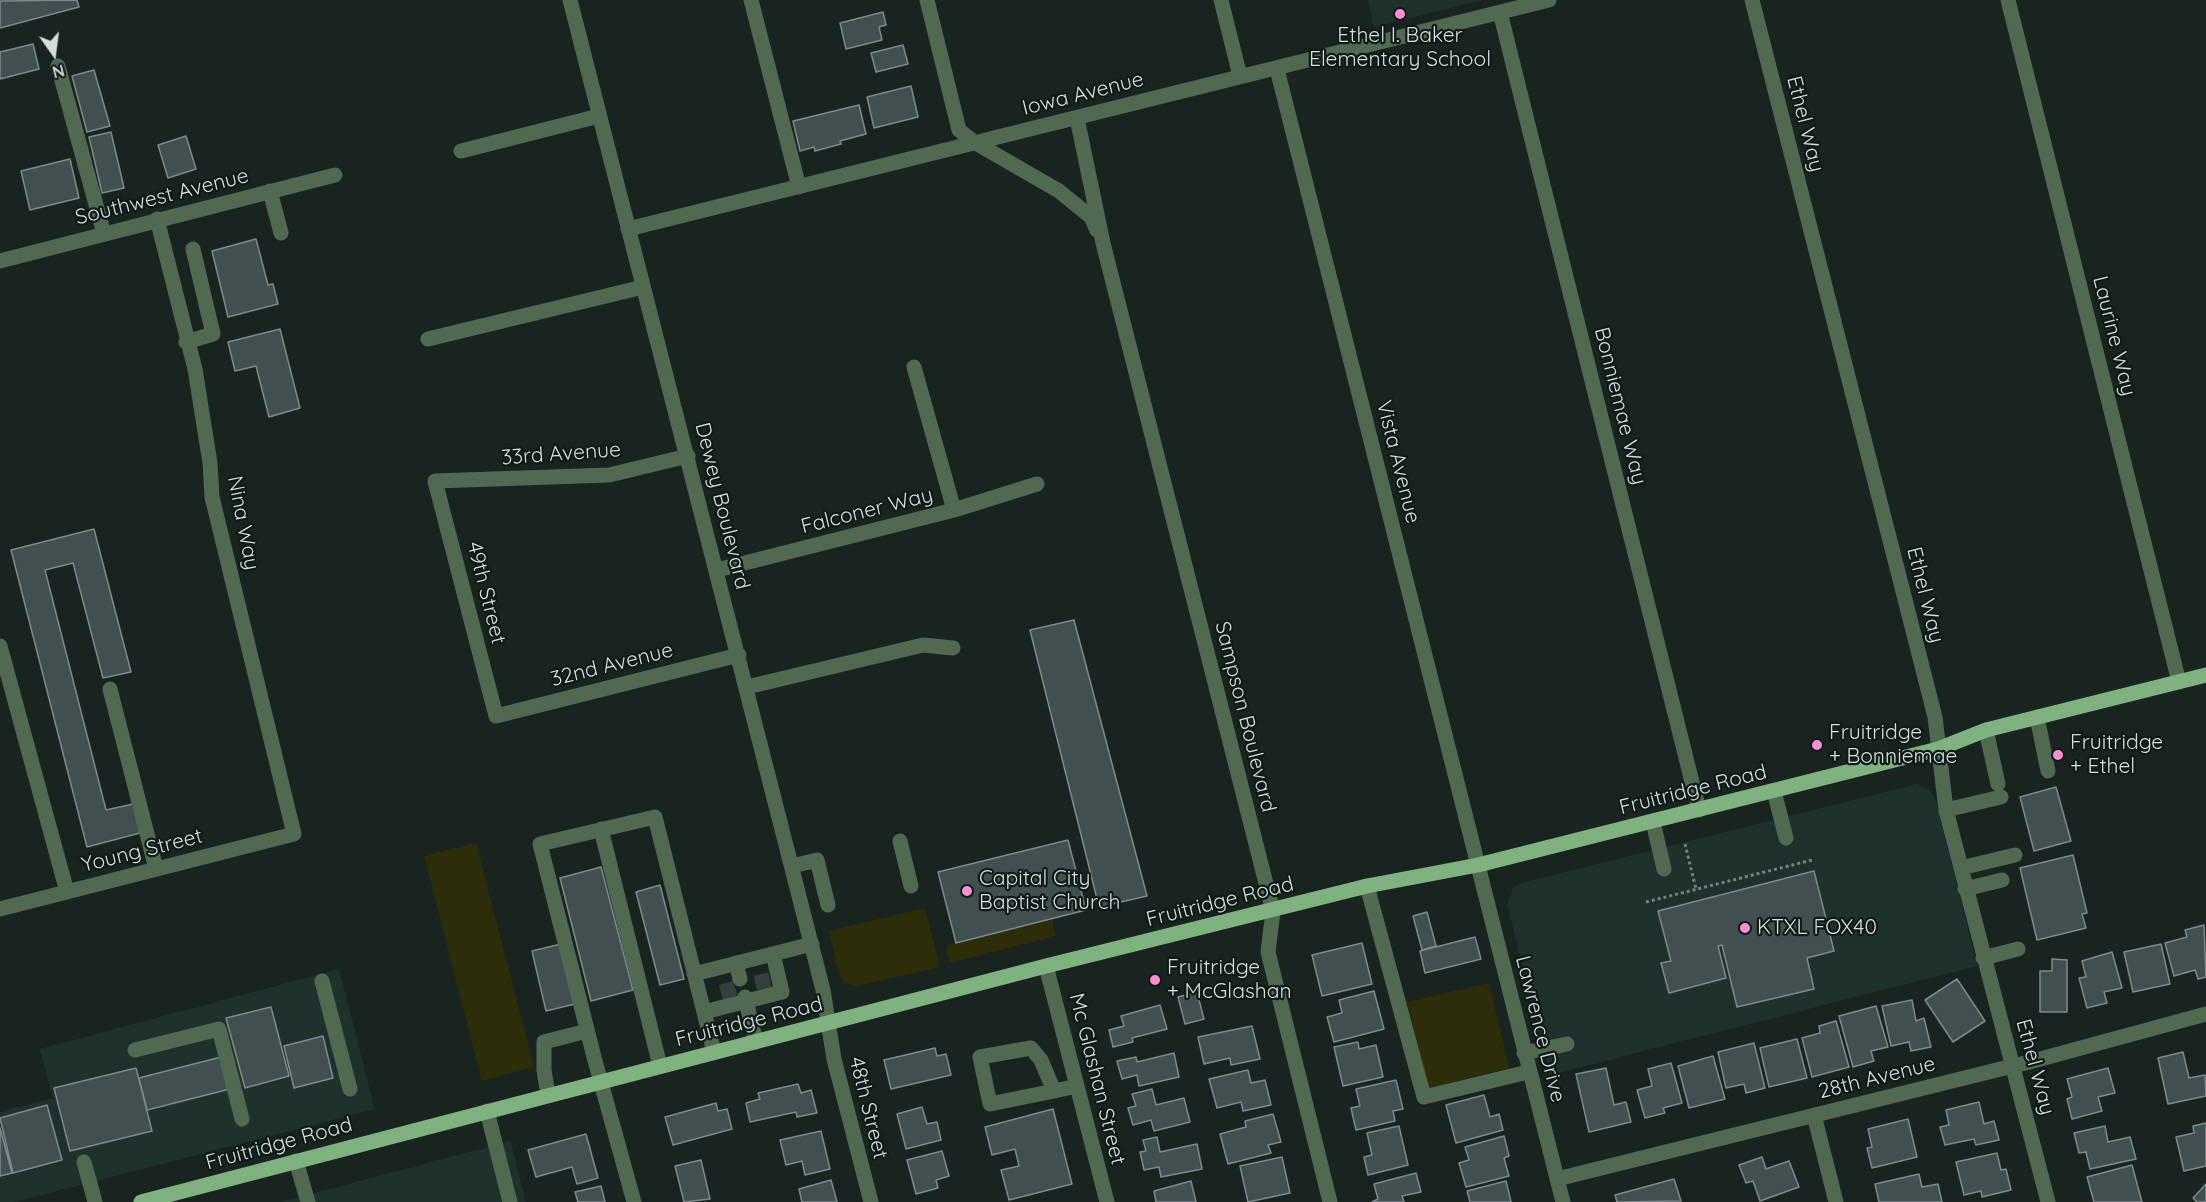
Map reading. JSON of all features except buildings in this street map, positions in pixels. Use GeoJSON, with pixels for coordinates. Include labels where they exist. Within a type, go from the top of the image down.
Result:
{"type":"FeatureCollection","features":[{"type":"Feature","properties":{"kind":"main road","name":"Fruitridge Road"},"geometry":{"type":"LineString","coordinates":[[141,1202],[1046,966],[1367,886],[1478,865],[1653,822],[1938,749],[1986,730],[2206,675]]}},
{"type":"Feature","properties":{"kind":"street","name":"Dewey Boulevard"},"geometry":{"type":"LineString","coordinates":[[570,0],[812,944],[828,1023]]}},
{"type":"Feature","properties":{"kind":"street"},"geometry":{"type":"LineString","coordinates":[[751,0],[799,188]]}},
{"type":"Feature","properties":{"kind":"street","name":"Sampson Boulevard"},"geometry":{"type":"LineString","coordinates":[[927,0],[959,130],[974,142],[1059,191],[1090,217],[1103,243]]}},
{"type":"Feature","properties":{"kind":"street"},"geometry":{"type":"LineString","coordinates":[[1221,0],[1240,76]]}},
{"type":"Feature","properties":{"kind":"street","name":"Iowa Avenue"},"geometry":{"type":"LineString","coordinates":[[628,229],[1549,0]]}},
{"type":"Feature","properties":{"kind":"street","name":"Ethel Way"},"geometry":{"type":"LineString","coordinates":[[1752,0],[1935,717],[1946,810],[2048,1202]]}},
{"type":"Feature","properties":{"kind":"street","name":"Laurine Way"},"geometry":{"type":"LineString","coordinates":[[2008,0],[2179,682]]}},
{"type":"Feature","properties":{"kind":"street","name":"Bonniemae Way"},"geometry":{"type":"LineString","coordinates":[[1500,12],[1700,810]]}},
{"type":"Feature","properties":{"kind":"street"},"geometry":{"type":"LineString","coordinates":[[58,66],[104,234]]}},
{"type":"Feature","properties":{"kind":"street","name":"Vista Avenue"},"geometry":{"type":"LineString","coordinates":[[1277,69],[1478,865]]}},
{"type":"Feature","properties":{"kind":"street"},"geometry":{"type":"LineString","coordinates":[[461,151],[599,116]]}},
{"type":"Feature","properties":{"kind":"street","name":"Sampson Boulevard"},"geometry":{"type":"LineString","coordinates":[[1077,118],[1103,243],[1273,911],[1268,952],[1330,1202]]}},
{"type":"Feature","properties":{"kind":"street","name":"Southwest Avenue"},"geometry":{"type":"LineString","coordinates":[[0,261],[334,175]]}},
{"type":"Feature","properties":{"kind":"street"},"geometry":{"type":"LineString","coordinates":[[270,192],[280,233]]}},
{"type":"Feature","properties":{"kind":"street","name":"Nina Way"},"geometry":{"type":"LineString","coordinates":[[158,219],[186,342],[195,369],[205,428],[212,497],[294,834]]}},
{"type":"Feature","properties":{"kind":"street"},"geometry":{"type":"LineString","coordinates":[[186,342],[213,334],[193,249]]}},
{"type":"Feature","properties":{"kind":"street"},"geometry":{"type":"LineString","coordinates":[[428,339],[643,287]]}},
{"type":"Feature","properties":{"kind":"street","name":"Falconer Way"},"geometry":{"type":"LineString","coordinates":[[717,570],[954,510],[914,368]]}},
{"type":"Feature","properties":{"kind":"street","name":"33rd Avenue"},"geometry":{"type":"LineString","coordinates":[[435,481],[609,475],[688,456]]}},
{"type":"Feature","properties":{"kind":"street","name":"49th Street"},"geometry":{"type":"LineString","coordinates":[[435,481],[496,716]]}},
{"type":"Feature","properties":{"kind":"street"},"geometry":{"type":"LineString","coordinates":[[954,510],[1037,484]]}},
{"type":"Feature","properties":{"kind":"street"},"geometry":{"type":"LineString","coordinates":[[747,687],[923,645],[953,648]]}},
{"type":"Feature","properties":{"kind":"street"},"geometry":{"type":"LineString","coordinates":[[0,646],[4,684],[67,892]]}},
{"type":"Feature","properties":{"kind":"street","name":"32nd Avenue"},"geometry":{"type":"LineString","coordinates":[[496,716],[739,655]]}},
{"type":"Feature","properties":{"kind":"street"},"geometry":{"type":"LineString","coordinates":[[110,689],[156,869]]}},
{"type":"Feature","properties":{"kind":"street"},"geometry":{"type":"LineString","coordinates":[[2037,717],[2048,771]]}},
{"type":"Feature","properties":{"kind":"street"},"geometry":{"type":"LineString","coordinates":[[1946,810],[2000,790],[1986,730]]}},
{"type":"Feature","properties":{"kind":"street"},"geometry":{"type":"LineString","coordinates":[[1774,791],[1786,838]]}},
{"type":"Feature","properties":{"kind":"street"},"geometry":{"type":"LineString","coordinates":[[634,1202],[587,1031],[540,844],[655,817],[714,1053]]}},
{"type":"Feature","properties":{"kind":"street"},"geometry":{"type":"LineString","coordinates":[[1653,822],[1664,869]]}},
{"type":"Feature","properties":{"kind":"street"},"geometry":{"type":"LineString","coordinates":[[601,830],[660,1066]]}},
{"type":"Feature","properties":{"kind":"street","name":"Young Street"},"geometry":{"type":"LineString","coordinates":[[0,909],[294,834]]}},
{"type":"Feature","properties":{"kind":"street"},"geometry":{"type":"LineString","coordinates":[[900,841],[911,886]]}},
{"type":"Feature","properties":{"kind":"street"},"geometry":{"type":"LineString","coordinates":[[1961,868],[2015,855]]}},
{"type":"Feature","properties":{"kind":"street"},"geometry":{"type":"LineString","coordinates":[[792,866],[817,860],[828,906]]}},
{"type":"Feature","properties":{"kind":"street","name":"Lawrence Drive"},"geometry":{"type":"LineString","coordinates":[[1478,865],[1528,1072],[1563,1202]]}},
{"type":"Feature","properties":{"kind":"street"},"geometry":{"type":"LineString","coordinates":[[1965,889],[2002,880]]}},
{"type":"Feature","properties":{"kind":"street"},"geometry":{"type":"LineString","coordinates":[[1367,886],[1424,1097],[1528,1072]]}},
{"type":"Feature","properties":{"kind":"street"},"geometry":{"type":"LineString","coordinates":[[694,974],[812,944]]}},
{"type":"Feature","properties":{"kind":"street"},"geometry":{"type":"LineString","coordinates":[[1983,958],[2018,949]]}},
{"type":"Feature","properties":{"kind":"street"},"geometry":{"type":"LineString","coordinates":[[704,1012],[738,1001],[782,992],[773,954]]}},
{"type":"Feature","properties":{"kind":"street"},"geometry":{"type":"LineString","coordinates":[[757,958],[761,974]]}},
{"type":"Feature","properties":{"kind":"street"},"geometry":{"type":"LineString","coordinates":[[729,965],[733,981]]}},
{"type":"Feature","properties":{"kind":"street","name":"Mc Glashan Street"},"geometry":{"type":"LineString","coordinates":[[1046,966],[1107,1202]]}},
{"type":"Feature","properties":{"kind":"street"},"geometry":{"type":"LineString","coordinates":[[322,981],[350,1089]]}},
{"type":"Feature","properties":{"kind":"street"},"geometry":{"type":"LineString","coordinates":[[738,1001],[756,1042]]}},
{"type":"Feature","properties":{"kind":"street","name":"28th Avenue"},"geometry":{"type":"LineString","coordinates":[[1557,1179],[2014,1065],[2206,1014]]}},
{"type":"Feature","properties":{"kind":"street","name":"48th Street"},"geometry":{"type":"LineString","coordinates":[[828,1023],[834,1059],[871,1202]]}},
{"type":"Feature","properties":{"kind":"street"},"geometry":{"type":"LineString","coordinates":[[135,1050],[219,1029],[242,1119]]}},
{"type":"Feature","properties":{"kind":"street"},"geometry":{"type":"LineString","coordinates":[[548,1095],[544,1070],[544,1042],[587,1031]]}},
{"type":"Feature","properties":{"kind":"street"},"geometry":{"type":"LineString","coordinates":[[1524,1053],[1567,1044]]}},
{"type":"Feature","properties":{"kind":"street"},"geometry":{"type":"LineString","coordinates":[[1054,1091],[1041,1060],[1031,1048],[980,1057],[990,1104],[1054,1091],[1077,1086]]}},
{"type":"Feature","properties":{"kind":"street"},"geometry":{"type":"LineString","coordinates":[[487,1111],[510,1202]]}},
{"type":"Feature","properties":{"kind":"street"},"geometry":{"type":"LineString","coordinates":[[1814,1115],[1836,1202]]}},
{"type":"Feature","properties":{"kind":"street"},"geometry":{"type":"LineString","coordinates":[[296,1161],[308,1202]]}},
{"type":"Feature","properties":{"kind":"street"},"geometry":{"type":"LineString","coordinates":[[84,1162],[95,1202]]}},
{"type":"Feature","properties":{"kind":"path"},"geometry":{"type":"LineString","coordinates":[[1685,844],[1696,889]]}},
{"type":"Feature","properties":{"kind":"path"},"geometry":{"type":"LineString","coordinates":[[1646,902],[1812,860]]}},
{"type":"Feature","properties":{"kind":"shaded area","name":"Ethel I. Baker Elementary School"},"geometry":{"type":"Polygon","coordinates":[[[1368,0],[1482,0],[1374,27],[1368,0]]]}},
{"type":"Feature","properties":{"kind":"shaded area"},"geometry":{"type":"Polygon","coordinates":[[[1917,784],[1931,791],[1936,801],[1977,966],[1550,1075],[1507,904],[1513,888],[1521,883],[1917,784]]]}},
{"type":"Feature","properties":{"kind":"shaded area"},"geometry":{"type":"Polygon","coordinates":[[[476,843],[534,1067],[482,1081],[424,856],[476,843]]]}},
{"type":"Feature","properties":{"kind":"shaded area"},"geometry":{"type":"Polygon","coordinates":[[[925,908],[940,967],[857,986],[844,983],[839,974],[829,931],[925,908]]]}},
{"type":"Feature","properties":{"kind":"shaded area"},"geometry":{"type":"Polygon","coordinates":[[[1052,920],[1056,936],[950,963],[946,946],[1052,920]]]}},
{"type":"Feature","properties":{"kind":"shaded area"},"geometry":{"type":"Polygon","coordinates":[[[339,969],[375,1109],[14,1202],[0,1202],[0,1112],[53,1098],[40,1049],[339,969]]]}},
{"type":"Feature","properties":{"kind":"shaded area"},"geometry":{"type":"Polygon","coordinates":[[[1489,983],[1509,1068],[1428,1088],[1407,1002],[1489,983]]]}},
{"type":"Feature","properties":{"kind":"shaded area"},"geometry":{"type":"Polygon","coordinates":[[[511,1141],[526,1202],[280,1202],[511,1141]]]}},
{"type":"Feature","properties":{"kind":"tunnel"},"geometry":{"type":"LineString","coordinates":[[761,974],[765,991]]}},
{"type":"Feature","properties":{"kind":"tunnel"},"geometry":{"type":"LineString","coordinates":[[726,983],[731,1000]]}},
{"type":"Feature","properties":{"kind":"place","name":"Ethel I. Baker Elementary School"},"geometry":{"type":"Point","coordinates":[1400,14]}},
{"type":"Feature","properties":{"kind":"place","name":"Fruitridge + Bonniemae"},"geometry":{"type":"Point","coordinates":[1817,745]}},
{"type":"Feature","properties":{"kind":"place","name":"Fruitridge + Ethel"},"geometry":{"type":"Point","coordinates":[2058,755]}},
{"type":"Feature","properties":{"kind":"place","name":"Capital City Baptist Church"},"geometry":{"type":"Point","coordinates":[967,891]}},
{"type":"Feature","properties":{"kind":"place","name":"KTXL FOX40"},"geometry":{"type":"Point","coordinates":[1745,928]}},
{"type":"Feature","properties":{"kind":"place","name":"Fruitridge + McGlashan"},"geometry":{"type":"Point","coordinates":[1155,980]}}]}
